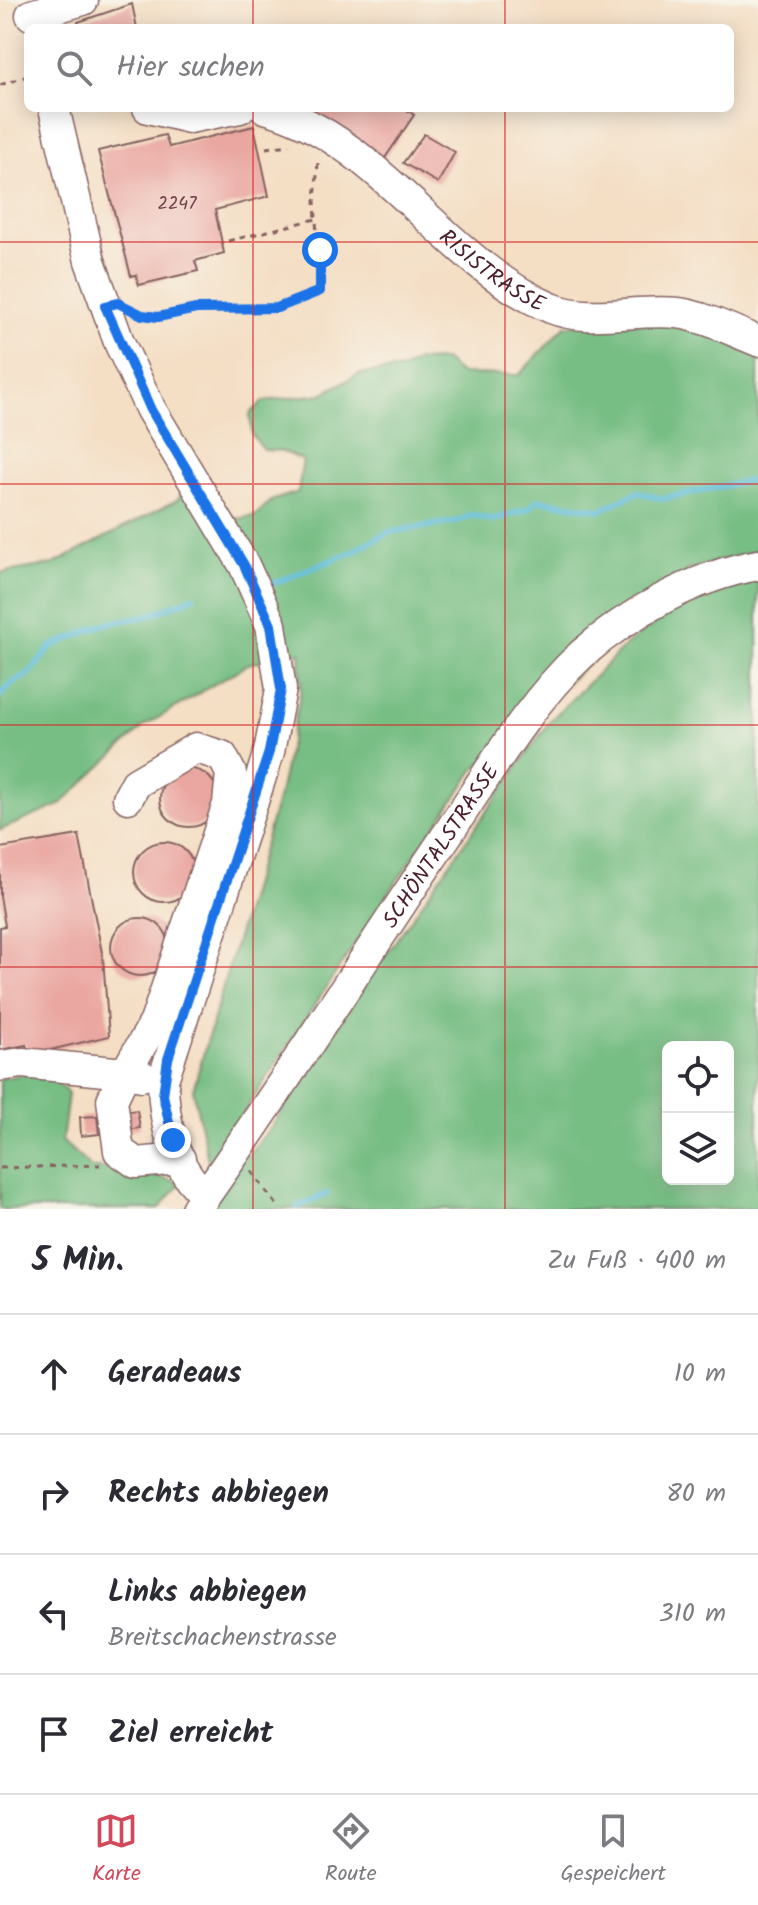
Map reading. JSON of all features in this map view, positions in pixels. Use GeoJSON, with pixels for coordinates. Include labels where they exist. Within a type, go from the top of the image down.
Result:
{"type":"FeatureCollection","features":[{"type":"Feature","properties":{"kind":"street"},"geometry":{"type":"LineString","coordinates":[[37,11],[83,0]]}},
{"type":"Feature","properties":{"kind":"street"},"geometry":{"type":"LineString","coordinates":[[55,112],[90,261],[105,306],[151,410],[244,565],[271,625],[281,689],[269,752],[163,1080],[164,1110],[180,1159],[201,1202]]}},
{"type":"Feature","properties":{"kind":"street"},"geometry":{"type":"LineString","coordinates":[[164,112],[189,118],[220,112]]}},
{"type":"Feature","properties":{"kind":"street","name":"RISISTRASSE"},"geometry":{"type":"LineString","coordinates":[[279,112],[319,130],[408,197],[512,286],[552,308],[587,315],[679,313],[758,341]]}},
{"type":"Feature","properties":{"kind":"street","name":"SCHÖNTALSTRASSE"},"geometry":{"type":"LineString","coordinates":[[201,1202],[498,760],[553,684],[613,630],[677,592],[727,572],[758,565]]}},
{"type":"Feature","properties":{"kind":"street"},"geometry":{"type":"LineString","coordinates":[[128,798],[136,783],[196,748],[222,756],[231,773],[228,804],[160,1008],[112,1100],[119,1151],[136,1163],[180,1159]]}},
{"type":"Feature","properties":{"kind":"street"},"geometry":{"type":"LineString","coordinates":[[0,1066],[22,1063],[125,1073],[163,1080]]}},
{"type":"Feature","properties":{"kind":"path"},"geometry":{"type":"LineString","coordinates":[[0,85],[24,77]]}},
{"type":"Feature","properties":{"kind":"path"},"geometry":{"type":"LineString","coordinates":[[105,306],[118,303],[142,315],[158,317],[196,309],[277,308],[320,291],[316,219],[319,130]]}},
{"type":"Feature","properties":{"kind":"path"},"geometry":{"type":"LineString","coordinates":[[228,241],[316,219]]}},
{"type":"Feature","properties":{"kind":"path"},"geometry":{"type":"LineString","coordinates":[[235,1152],[280,1209]]}},
{"type":"Feature","properties":{"kind":"path"},"geometry":{"type":"LineString","coordinates":[[0,1168],[136,1163]]}},
{"type":"Feature","properties":{"kind":"green space"},"geometry":{"type":"Polygon","coordinates":[[[622,318],[758,334],[758,550],[688,570],[475,769],[387,895],[225,1141],[210,1170],[193,1090],[280,790],[301,691],[300,652],[248,664],[143,727],[60,805],[0,830],[0,573],[54,564],[177,500],[193,482],[236,519],[255,516],[271,501],[298,492],[303,460],[281,451],[264,450],[252,435],[250,414],[264,401],[322,394],[359,374],[404,369],[416,361],[444,360],[461,374],[519,375],[565,326],[622,318]]]}},
{"type":"Feature","properties":{"kind":"green space"},"geometry":{"type":"Polygon","coordinates":[[[758,574],[758,1209],[201,1209],[271,1128],[371,976],[550,721],[626,645],[675,609],[758,574]]]}},
{"type":"Feature","properties":{"kind":"green space"},"geometry":{"type":"Polygon","coordinates":[[[46,1070],[68,1094],[62,1141],[91,1168],[129,1168],[181,1183],[159,1209],[0,1209],[0,1079],[46,1070]]]}},
{"type":"Feature","properties":{"kind":"building"},"geometry":{"type":"Polygon","coordinates":[[[132,4],[136,24],[79,24],[132,4]]]}},
{"type":"Feature","properties":{"kind":"building"},"geometry":{"type":"Polygon","coordinates":[[[309,112],[410,112],[414,115],[383,161],[309,112]]]}},
{"type":"Feature","properties":{"kind":"building"},"geometry":{"type":"Polygon","coordinates":[[[254,126],[269,196],[215,210],[224,253],[195,261],[198,271],[139,285],[136,275],[131,276],[98,151],[165,135],[169,147],[254,126]]]}},
{"type":"Feature","properties":{"kind":"building"},"geometry":{"type":"Polygon","coordinates":[[[424,134],[455,152],[438,183],[403,163],[424,134]]]}},
{"type":"Feature","properties":{"kind":"building"},"geometry":{"type":"Polygon","coordinates":[[[189,769],[209,778],[218,798],[209,818],[189,827],[169,818],[160,798],[169,778],[189,769]]]}},
{"type":"Feature","properties":{"kind":"building"},"geometry":{"type":"Polygon","coordinates":[[[79,835],[103,958],[109,1036],[29,1055],[26,1045],[0,1050],[0,927],[5,926],[0,896],[0,848],[79,835]]]}},
{"type":"Feature","properties":{"kind":"building"},"geometry":{"type":"Polygon","coordinates":[[[164,842],[176,844],[185,851],[192,860],[192,884],[185,893],[176,900],[164,902],[152,900],[143,893],[136,884],[134,872],[136,860],[143,851],[152,844],[164,842]]]}},
{"type":"Feature","properties":{"kind":"building"},"geometry":{"type":"Polygon","coordinates":[[[140,918],[161,926],[169,947],[161,968],[140,976],[119,968],[111,947],[119,926],[140,918]]]}},
{"type":"Feature","properties":{"kind":"building"},"geometry":{"type":"Polygon","coordinates":[[[137,1110],[140,1128],[104,1134],[101,1115],[137,1110]]]}},
{"type":"Feature","properties":{"kind":"building"},"geometry":{"type":"Polygon","coordinates":[[[97,1116],[99,1134],[81,1136],[80,1117],[97,1116]]]}},
{"type":"Feature","properties":{"kind":"waterway"},"geometry":{"type":"LineString","coordinates":[[267,586],[352,552],[389,532],[455,522],[472,515],[492,520],[529,509],[538,500],[601,510],[638,492],[662,499],[758,479]]}},
{"type":"Feature","properties":{"kind":"waterway"},"geometry":{"type":"LineString","coordinates":[[0,696],[12,683],[29,674],[52,646],[105,624],[151,615],[193,597]]}},
{"type":"Feature","properties":{"kind":"waterway"},"geometry":{"type":"LineString","coordinates":[[297,1207],[327,1194]]}},
{"type":"Feature","properties":{"kind":"route"},"geometry":{"type":"LineString","coordinates":[[173,1140],[163,1095],[168,1059],[269,752],[281,689],[271,625],[244,565],[151,410],[105,306],[118,303],[142,315],[158,317],[196,309],[277,308],[320,291],[320,250]]}}]}
